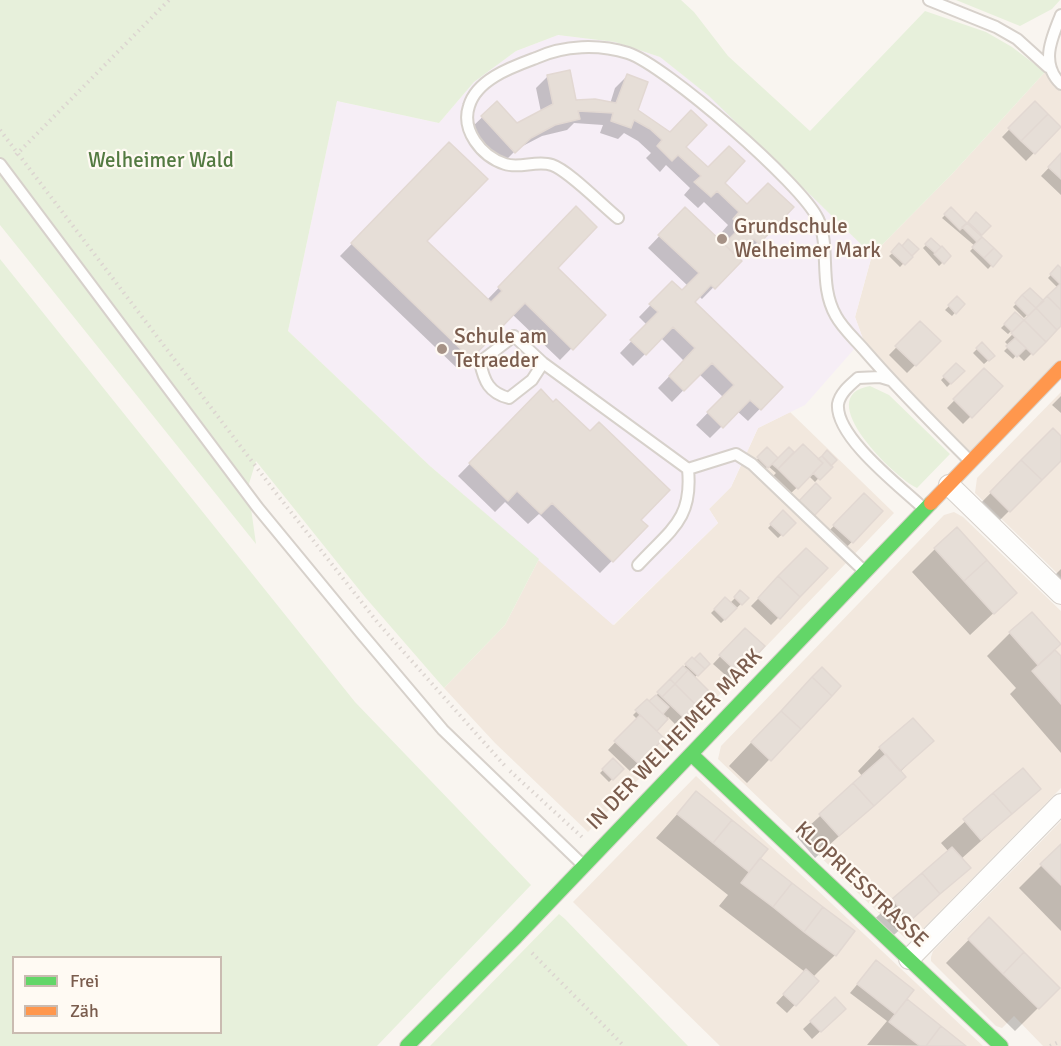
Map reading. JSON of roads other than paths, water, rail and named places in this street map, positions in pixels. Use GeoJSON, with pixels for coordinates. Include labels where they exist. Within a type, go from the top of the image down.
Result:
{"type":"FeatureCollection","features":[{"type":"Feature","properties":{"kind":"street","name":"IN DER WELHEIMER MARK"},"geometry":{"type":"LineString","coordinates":[[407,1046],[516,937],[864,571],[1061,368]]}},
{"type":"Feature","properties":{"kind":"street"},"geometry":{"type":"LineString","coordinates":[[949,485],[1061,594]]}},
{"type":"Feature","properties":{"kind":"street","name":"KLOPRIESSTRASSE"},"geometry":{"type":"LineString","coordinates":[[691,754],[1001,1046]]}},
{"type":"Feature","properties":{"kind":"street"},"geometry":{"type":"LineString","coordinates":[[909,959],[1061,804]]}},
{"type":"Feature","properties":{"kind":"lane"},"geometry":{"type":"LineString","coordinates":[[929,0],[996,27],[1017,39],[1048,67],[1061,84]]}},
{"type":"Feature","properties":{"kind":"lane"},"geometry":{"type":"LineString","coordinates":[[1048,67],[1049,51],[1061,15]]}},
{"type":"Feature","properties":{"kind":"lane"},"geometry":{"type":"LineString","coordinates":[[618,219],[552,165],[505,164],[485,152],[472,137],[466,114],[470,100],[484,84],[506,70],[541,55],[573,48],[602,47],[628,53],[654,65],[681,85],[764,158],[808,203],[818,218],[822,231],[824,274],[830,304],[837,318],[890,380],[970,462]]}},
{"type":"Feature","properties":{"kind":"lane"},"geometry":{"type":"LineString","coordinates":[[0,164],[258,508],[360,633],[443,730],[584,866]]}},
{"type":"Feature","properties":{"kind":"lane"},"geometry":{"type":"LineString","coordinates":[[543,363],[532,380],[509,398],[496,395],[483,380],[480,362],[514,336],[543,363],[688,469],[690,490],[687,506],[679,520],[638,565]]}},
{"type":"Feature","properties":{"kind":"lane"},"geometry":{"type":"LineString","coordinates":[[890,380],[880,377],[858,378],[841,395],[839,414],[842,424],[854,442],[925,509]]}},
{"type":"Feature","properties":{"kind":"lane"},"geometry":{"type":"LineString","coordinates":[[688,469],[736,453],[752,464],[864,571]]}},
{"type":"Feature","properties":{"kind":"place","name":"Grundschule Welheimer Mark"},"geometry":{"type":"Point","coordinates":[722,239]}},
{"type":"Feature","properties":{"kind":"place","name":"Schule am Tetraeder"},"geometry":{"type":"Point","coordinates":[442,349]}},
{"type":"Feature","properties":{"kind":"park label","name":"Welheimer Wald"},"geometry":{"type":"Point","coordinates":[161,161]}}]}
